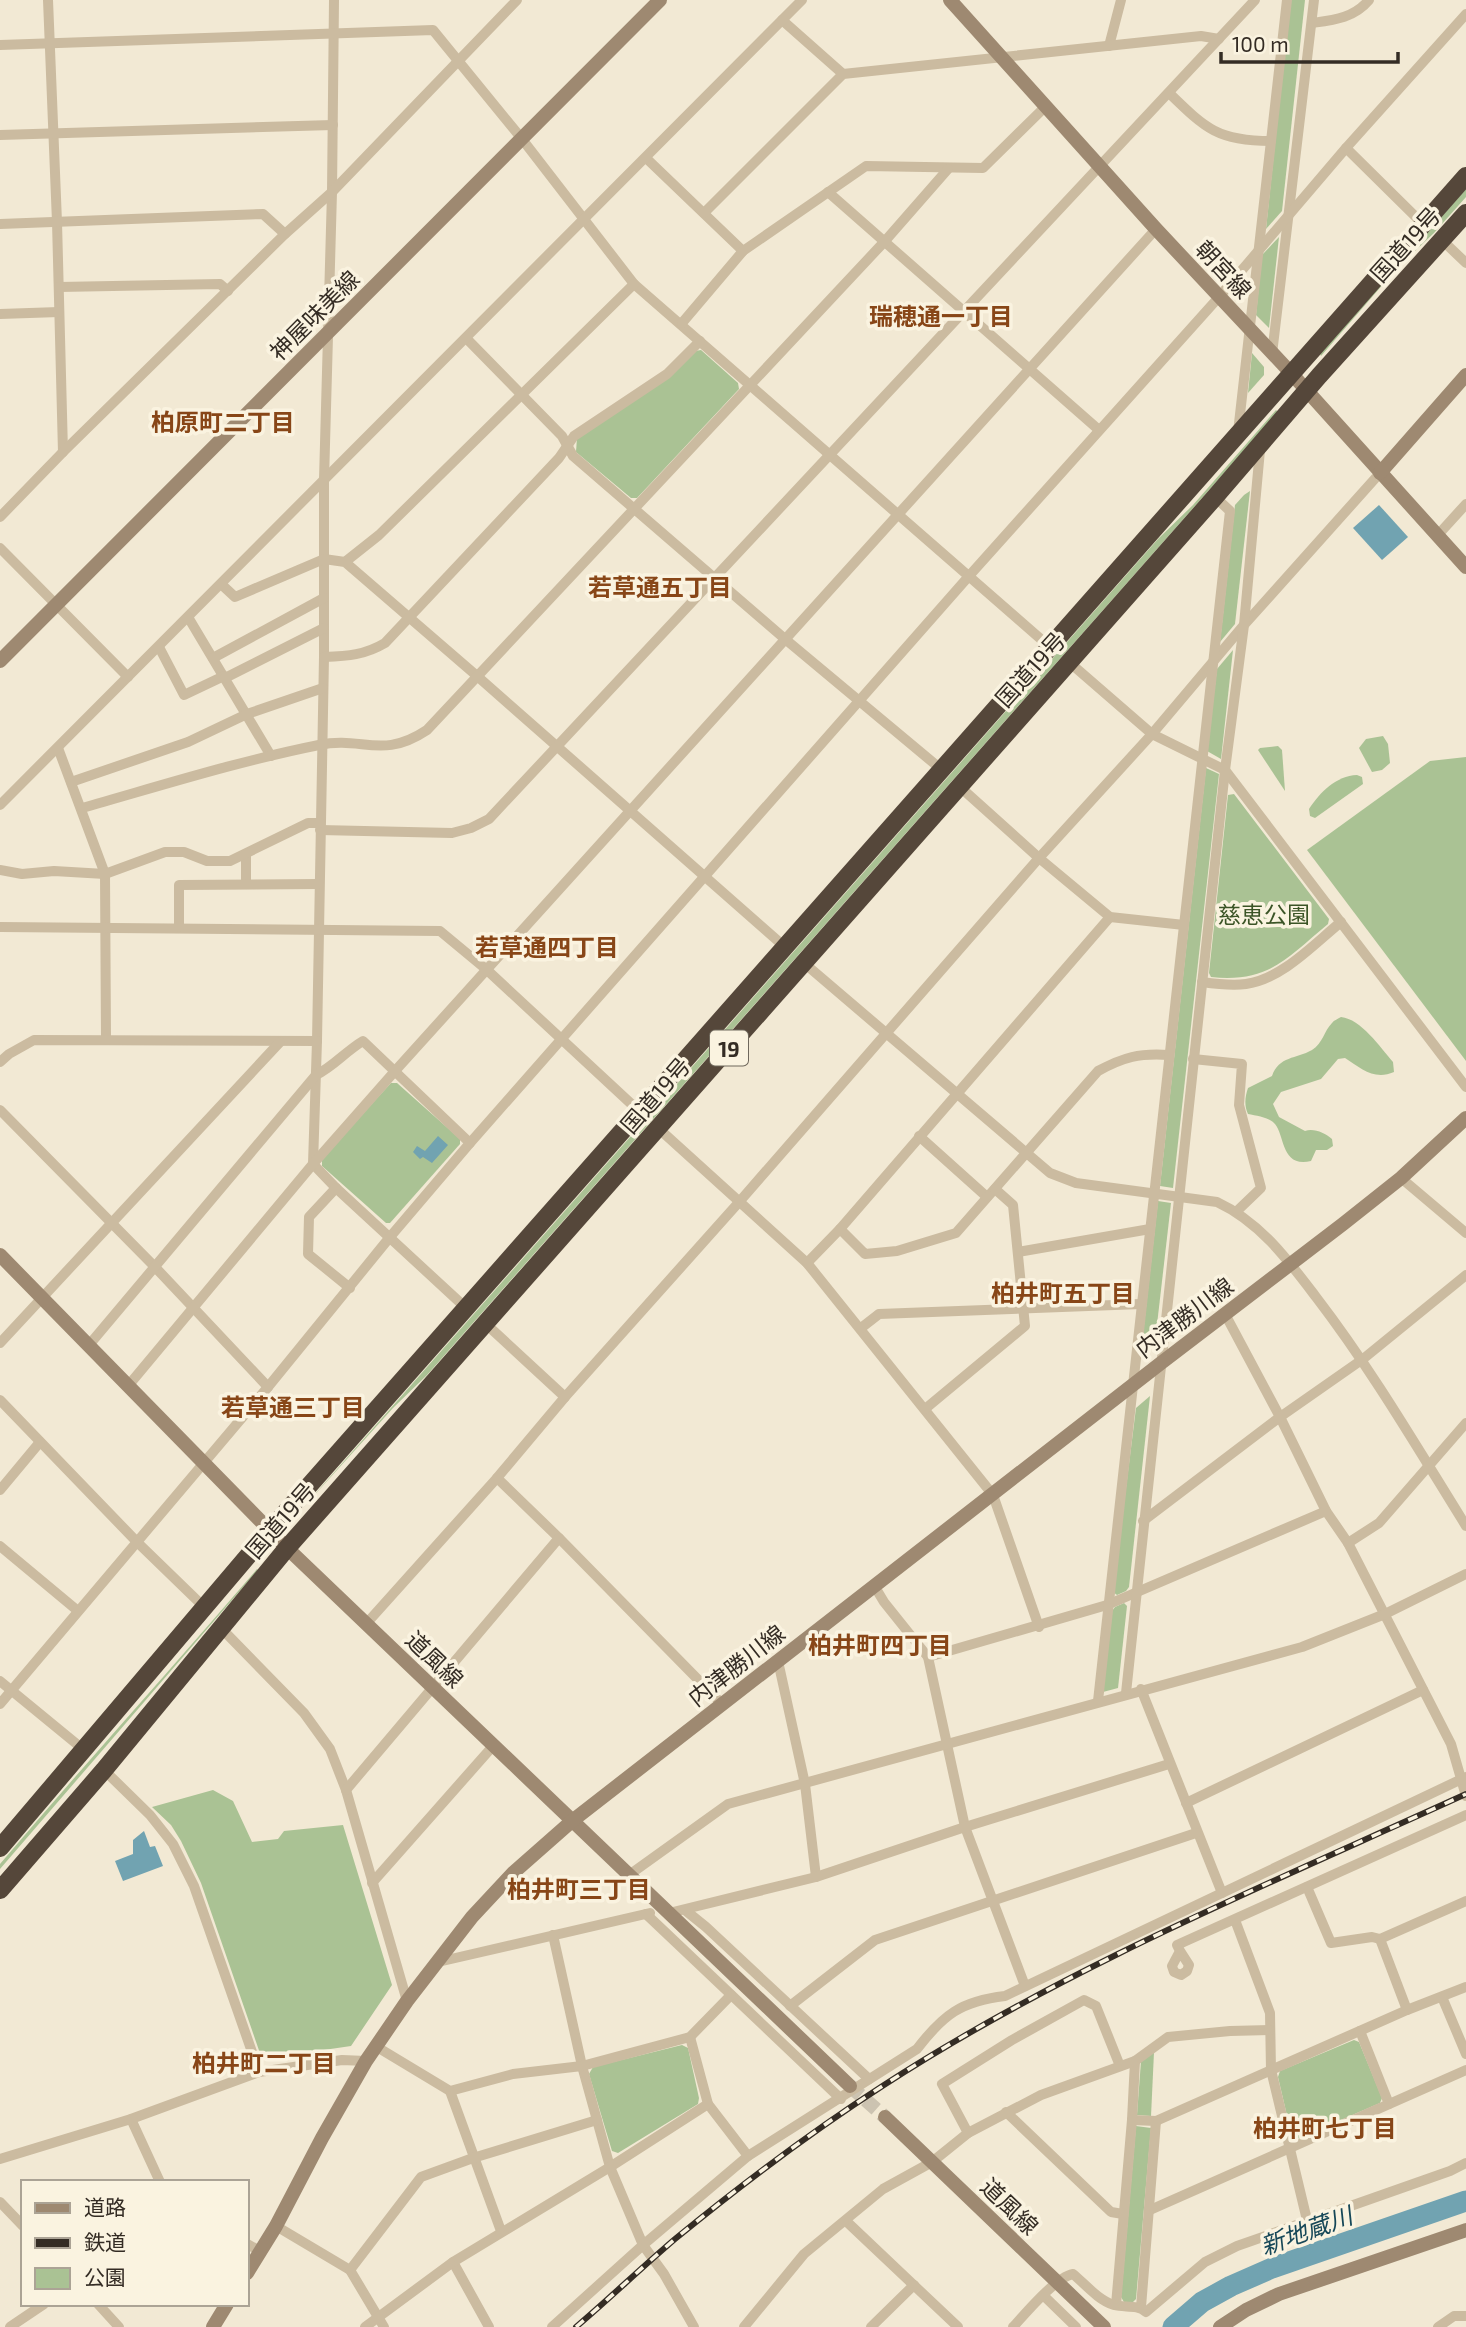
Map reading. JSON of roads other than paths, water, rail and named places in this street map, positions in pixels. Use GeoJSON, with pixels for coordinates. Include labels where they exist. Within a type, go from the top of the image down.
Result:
{"type":"FeatureCollection","features":[{"type":"Feature","properties":{"kind":"highway","name":"国道19号"},"geometry":{"type":"LineString","coordinates":[[0,1848],[269,1531],[1466,176]]}},
{"type":"Feature","properties":{"kind":"highway","name":"国道19号"},"geometry":{"type":"LineString","coordinates":[[0,1890],[104,1770],[287,1548],[1466,213]]}},
{"type":"Feature","properties":{"kind":"main road","name":"神屋味美線"},"geometry":{"type":"LineString","coordinates":[[0,661],[660,0]]}},
{"type":"Feature","properties":{"kind":"main road","name":"朝宮線"},"geometry":{"type":"LineString","coordinates":[[950,0],[1466,567]]}},
{"type":"Feature","properties":{"kind":"main road"},"geometry":{"type":"LineString","coordinates":[[1380,473],[1466,375]]}},
{"type":"Feature","properties":{"kind":"main road","name":"内津勝川線"},"geometry":{"type":"LineString","coordinates":[[248,2269],[253,2247],[276,2226],[322,2137],[366,2061],[407,2001],[472,1917],[513,1873],[572,1821],[1401,1178],[1466,1118]]}},
{"type":"Feature","properties":{"kind":"main road","name":"道風線"},"geometry":{"type":"LineString","coordinates":[[0,1255],[269,1531],[850,2085]]}},
{"type":"Feature","properties":{"kind":"main road","name":"道風線"},"geometry":{"type":"LineString","coordinates":[[885,2117],[1104,2327]]}},
{"type":"Feature","properties":{"kind":"main road"},"geometry":{"type":"LineString","coordinates":[[1229,2325],[1246,2310],[1279,2294],[1466,2230]]}},
{"type":"Feature","properties":{"kind":"main road"},"geometry":{"type":"LineString","coordinates":[[213,2327],[226,2306]]}},
{"type":"Feature","properties":{"kind":"street"},"geometry":{"type":"LineString","coordinates":[[48,0],[63,452]]}},
{"type":"Feature","properties":{"kind":"street"},"geometry":{"type":"LineString","coordinates":[[334,0],[313,1164],[466,1308]]}},
{"type":"Feature","properties":{"kind":"street"},"geometry":{"type":"LineString","coordinates":[[0,517],[285,234],[332,192],[517,0]]}},
{"type":"Feature","properties":{"kind":"street"},"geometry":{"type":"LineString","coordinates":[[0,805],[802,0]]}},
{"type":"Feature","properties":{"kind":"street"},"geometry":{"type":"LineString","coordinates":[[1109,46],[1121,0]]}},
{"type":"Feature","properties":{"kind":"street"},"geometry":{"type":"LineString","coordinates":[[0,870],[22,874],[54,871],[106,874],[165,852],[184,852],[207,861],[230,861],[309,823],[320,826],[452,833],[489,819],[1255,0]]}},
{"type":"Feature","properties":{"kind":"street"},"geometry":{"type":"LineString","coordinates":[[1237,436],[1287,0]]}},
{"type":"Feature","properties":{"kind":"street"},"geometry":{"type":"LineString","coordinates":[[1272,354],[1314,0]]}},
{"type":"Feature","properties":{"kind":"street"},"geometry":{"type":"LineString","coordinates":[[1312,23],[1345,18],[1369,0]]}},
{"type":"Feature","properties":{"kind":"street"},"geometry":{"type":"LineString","coordinates":[[0,1704],[470,1143],[1466,14]]}},
{"type":"Feature","properties":{"kind":"street"},"geometry":{"type":"LineString","coordinates":[[782,20],[843,74]]}},
{"type":"Feature","properties":{"kind":"street"},"geometry":{"type":"LineString","coordinates":[[0,45],[433,30],[522,139],[634,284],[682,323],[1051,648]]}},
{"type":"Feature","properties":{"kind":"street"},"geometry":{"type":"LineString","coordinates":[[704,213],[843,74],[1200,36],[1219,39]]}},
{"type":"Feature","properties":{"kind":"street"},"geometry":{"type":"LineString","coordinates":[[1169,93],[1210,130],[1226,137],[1271,141]]}},
{"type":"Feature","properties":{"kind":"street"},"geometry":{"type":"LineString","coordinates":[[682,323],[743,251],[866,166],[983,168],[1045,107]]}},
{"type":"Feature","properties":{"kind":"street"},"geometry":{"type":"LineString","coordinates":[[0,135],[333,125]]}},
{"type":"Feature","properties":{"kind":"street"},"geometry":{"type":"LineString","coordinates":[[1346,148],[1423,224]]}},
{"type":"Feature","properties":{"kind":"street"},"geometry":{"type":"LineString","coordinates":[[646,158],[743,251]]}},
{"type":"Feature","properties":{"kind":"street"},"geometry":{"type":"LineString","coordinates":[[82,808],[322,744],[384,747],[402,744],[427,730],[885,241],[948,169]]}},
{"type":"Feature","properties":{"kind":"street"},"geometry":{"type":"LineString","coordinates":[[828,192],[1099,430]]}},
{"type":"Feature","properties":{"kind":"street"},"geometry":{"type":"LineString","coordinates":[[0,224],[263,214],[285,234]]}},
{"type":"Feature","properties":{"kind":"street"},"geometry":{"type":"LineString","coordinates":[[128,1385],[313,1164],[395,1071],[1156,229]]}},
{"type":"Feature","properties":{"kind":"street"},"geometry":{"type":"LineString","coordinates":[[1442,240],[1466,263]]}},
{"type":"Feature","properties":{"kind":"street"},"geometry":{"type":"LineString","coordinates":[[59,287],[220,284],[228,291]]}},
{"type":"Feature","properties":{"kind":"street"},"geometry":{"type":"LineString","coordinates":[[345,562],[379,535],[634,284]]}},
{"type":"Feature","properties":{"kind":"street"},"geometry":{"type":"LineString","coordinates":[[0,314],[59,312]]}},
{"type":"Feature","properties":{"kind":"street"},"geometry":{"type":"LineString","coordinates":[[466,338],[562,436],[573,456],[942,770]]}},
{"type":"Feature","properties":{"kind":"street"},"geometry":{"type":"LineString","coordinates":[[324,657],[368,653],[385,643],[559,458],[574,436],[667,374],[700,341]]}},
{"type":"Feature","properties":{"kind":"street"},"geometry":{"type":"LineString","coordinates":[[1126,1693],[1225,770],[1244,625],[1260,446]]}},
{"type":"Feature","properties":{"kind":"street"},"geometry":{"type":"LineString","coordinates":[[366,1624],[497,1479],[565,1397],[740,1201],[1038,858],[1152,734],[1244,625],[1380,473]]}},
{"type":"Feature","properties":{"kind":"street"},"geometry":{"type":"LineString","coordinates":[[1098,1701],[1230,511],[1215,497]]}},
{"type":"Feature","properties":{"kind":"street"},"geometry":{"type":"LineString","coordinates":[[1437,536],[1466,503]]}},
{"type":"Feature","properties":{"kind":"street"},"geometry":{"type":"LineString","coordinates":[[0,548],[128,677]]}},
{"type":"Feature","properties":{"kind":"street"},"geometry":{"type":"LineString","coordinates":[[222,584],[235,597],[324,559],[345,562],[786,948]]}},
{"type":"Feature","properties":{"kind":"street"},"geometry":{"type":"LineString","coordinates":[[213,659],[324,598]]}},
{"type":"Feature","properties":{"kind":"street"},"geometry":{"type":"LineString","coordinates":[[188,617],[271,756]]}},
{"type":"Feature","properties":{"kind":"street"},"geometry":{"type":"LineString","coordinates":[[159,647],[184,695],[324,628]]}},
{"type":"Feature","properties":{"kind":"street"},"geometry":{"type":"LineString","coordinates":[[1069,662],[1152,734],[1225,770],[1466,1087]]}},
{"type":"Feature","properties":{"kind":"street"},"geometry":{"type":"LineString","coordinates":[[71,782],[188,742],[247,714],[323,688]]}},
{"type":"Feature","properties":{"kind":"street"},"geometry":{"type":"LineString","coordinates":[[58,748],[106,874],[106,1040]]}},
{"type":"Feature","properties":{"kind":"street"},"geometry":{"type":"LineString","coordinates":[[959,786],[1038,858],[1110,917],[1184,925]]}},
{"type":"Feature","properties":{"kind":"street"},"geometry":{"type":"LineString","coordinates":[[246,855],[246,884]]}},
{"type":"Feature","properties":{"kind":"street"},"geometry":{"type":"LineString","coordinates":[[179,927],[180,885],[319,884]]}},
{"type":"Feature","properties":{"kind":"street"},"geometry":{"type":"LineString","coordinates":[[807,1263],[1110,917]]}},
{"type":"Feature","properties":{"kind":"street"},"geometry":{"type":"LineString","coordinates":[[1202,982],[1246,984],[1261,980],[1289,964],[1341,922]]}},
{"type":"Feature","properties":{"kind":"street"},"geometry":{"type":"LineString","coordinates":[[0,927],[440,931],[487,970],[640,1112]]}},
{"type":"Feature","properties":{"kind":"street"},"geometry":{"type":"LineString","coordinates":[[804,963],[1050,1173],[1076,1183],[1217,1202],[1237,1211],[1256,1226],[1290,1263],[1363,1359],[1466,1526]]}},
{"type":"Feature","properties":{"kind":"street"},"geometry":{"type":"LineString","coordinates":[[0,1062],[34,1040],[317,1041]]}},
{"type":"Feature","properties":{"kind":"street"},"geometry":{"type":"LineString","coordinates":[[89,1345],[316,1075],[363,1041],[470,1143]]}},
{"type":"Feature","properties":{"kind":"street"},"geometry":{"type":"LineString","coordinates":[[0,1343],[280,1042]]}},
{"type":"Feature","properties":{"kind":"street"},"geometry":{"type":"LineString","coordinates":[[839,1229],[865,1254],[897,1251],[956,1233],[1098,1071],[1121,1058],[1146,1053],[1169,1055]]}},
{"type":"Feature","properties":{"kind":"street"},"geometry":{"type":"LineString","coordinates":[[1194,1059],[1242,1064],[1240,1105],[1261,1188],[1237,1211]]}},
{"type":"Feature","properties":{"kind":"street"},"geometry":{"type":"LineString","coordinates":[[0,1110],[154,1266],[268,1387]]}},
{"type":"Feature","properties":{"kind":"street"},"geometry":{"type":"LineString","coordinates":[[658,1128],[807,1263],[993,1495],[1039,1626]]}},
{"type":"Feature","properties":{"kind":"street"},"geometry":{"type":"LineString","coordinates":[[919,1136],[991,1193],[1013,1205],[1025,1326],[925,1409]]}},
{"type":"Feature","properties":{"kind":"street"},"geometry":{"type":"LineString","coordinates":[[1401,1178],[1466,1233]]}},
{"type":"Feature","properties":{"kind":"street"},"geometry":{"type":"LineString","coordinates":[[336,1188],[309,1217],[307,1254],[349,1289]]}},
{"type":"Feature","properties":{"kind":"street"},"geometry":{"type":"LineString","coordinates":[[1018,1252],[1150,1229]]}},
{"type":"Feature","properties":{"kind":"street"},"geometry":{"type":"LineString","coordinates":[[1143,1521],[1280,1417],[1363,1359],[1466,1275]]}},
{"type":"Feature","properties":{"kind":"street"},"geometry":{"type":"LineString","coordinates":[[861,1328],[879,1314],[1141,1304]]}},
{"type":"Feature","properties":{"kind":"street"},"geometry":{"type":"LineString","coordinates":[[1225,1314],[1326,1511],[1348,1543],[1451,1744],[1464,1778],[1466,1796]]}},
{"type":"Feature","properties":{"kind":"street"},"geometry":{"type":"LineString","coordinates":[[486,1324],[565,1397]]}},
{"type":"Feature","properties":{"kind":"street"},"geometry":{"type":"LineString","coordinates":[[0,1400],[204,1607]]}},
{"type":"Feature","properties":{"kind":"street"},"geometry":{"type":"LineString","coordinates":[[1348,1543],[1379,1523],[1466,1423]]}},
{"type":"Feature","properties":{"kind":"street"},"geometry":{"type":"LineString","coordinates":[[0,1490],[40,1442]]}},
{"type":"Feature","properties":{"kind":"street"},"geometry":{"type":"LineString","coordinates":[[497,1479],[559,1538],[723,1705]]}},
{"type":"Feature","properties":{"kind":"street"},"geometry":{"type":"LineString","coordinates":[[928,1657],[1107,1605],[1326,1511]]}},
{"type":"Feature","properties":{"kind":"street"},"geometry":{"type":"LineString","coordinates":[[346,1790],[559,1538]]}},
{"type":"Feature","properties":{"kind":"street"},"geometry":{"type":"LineString","coordinates":[[0,1546],[78,1611]]}},
{"type":"Feature","properties":{"kind":"street"},"geometry":{"type":"LineString","coordinates":[[629,1875],[728,1804],[1302,1647],[1385,1614],[1466,1574]]}},
{"type":"Feature","properties":{"kind":"street"},"geometry":{"type":"LineString","coordinates":[[875,1587],[928,1657],[965,1827],[1025,1986]]}},
{"type":"Feature","properties":{"kind":"street"},"geometry":{"type":"LineString","coordinates":[[221,1628],[304,1713],[330,1749],[346,1790],[407,2001]]}},
{"type":"Feature","properties":{"kind":"street"},"geometry":{"type":"LineString","coordinates":[[778,1661],[805,1784],[816,1877]]}},
{"type":"Feature","properties":{"kind":"street"},"geometry":{"type":"LineString","coordinates":[[0,1681],[84,1751]]}},
{"type":"Feature","properties":{"kind":"street"},"geometry":{"type":"LineString","coordinates":[[1141,1689],[1222,1893]]}},
{"type":"Feature","properties":{"kind":"street"},"geometry":{"type":"LineString","coordinates":[[1186,1803],[1423,1690]]}},
{"type":"Feature","properties":{"kind":"street"},"geometry":{"type":"LineString","coordinates":[[372,1883],[494,1746]]}},
{"type":"Feature","properties":{"kind":"street"},"geometry":{"type":"LineString","coordinates":[[438,1962],[646,1914],[685,1910],[816,1877],[965,1827],[1170,1764]]}},
{"type":"Feature","properties":{"kind":"street"},"geometry":{"type":"LineString","coordinates":[[104,1770],[150,1815],[173,1844],[194,1886],[259,2072]]}},
{"type":"Feature","properties":{"kind":"street"},"geometry":{"type":"LineString","coordinates":[[552,2327],[748,2156],[917,2049],[936,2026],[960,2006],[975,2000],[1004,1996],[1464,1778]]}},
{"type":"Feature","properties":{"kind":"street"},"geometry":{"type":"LineString","coordinates":[[1180,1951],[1177,1945],[1466,1815]]}},
{"type":"Feature","properties":{"kind":"street"},"geometry":{"type":"LineString","coordinates":[[790,2006],[875,1940],[1196,1833]]}},
{"type":"Feature","properties":{"kind":"street"},"geometry":{"type":"LineString","coordinates":[[1307,1887],[1331,1943],[1372,1937],[1380,1939],[1466,1901]]}},
{"type":"Feature","properties":{"kind":"street"},"geometry":{"type":"LineString","coordinates":[[685,1910],[869,2079]]}},
{"type":"Feature","properties":{"kind":"street"},"geometry":{"type":"LineString","coordinates":[[646,1914],[841,2099]]}},
{"type":"Feature","properties":{"kind":"street"},"geometry":{"type":"LineString","coordinates":[[1235,1920],[1270,2013],[1271,2070],[1307,2220]]}},
{"type":"Feature","properties":{"kind":"street"},"geometry":{"type":"LineString","coordinates":[[553,1935],[582,2066],[610,2167],[643,2245],[664,2274],[694,2327]]}},
{"type":"Feature","properties":{"kind":"street"},"geometry":{"type":"LineString","coordinates":[[1380,1939],[1407,2010]]}},
{"type":"Feature","properties":{"kind":"street"},"geometry":{"type":"LineString","coordinates":[[1132,2120],[1156,2121],[1407,2010],[1466,1987]]}},
{"type":"Feature","properties":{"kind":"street"},"geometry":{"type":"LineString","coordinates":[[450,2091],[513,2074],[582,2066],[690,2037],[731,1995]]}},
{"type":"Feature","properties":{"kind":"street"},"geometry":{"type":"LineString","coordinates":[[1442,1997],[1466,2054]]}},
{"type":"Feature","properties":{"kind":"street"},"geometry":{"type":"LineString","coordinates":[[968,2133],[942,2084],[1012,2040],[1084,2000],[1096,2006],[1120,2066]]}},
{"type":"Feature","properties":{"kind":"street"},"geometry":{"type":"LineString","coordinates":[[744,2327],[804,2254],[883,2189],[932,2162],[968,2133],[1041,2095],[1135,2061],[1168,2037],[1270,2030]]}},
{"type":"Feature","properties":{"kind":"street"},"geometry":{"type":"LineString","coordinates":[[1360,2031],[1389,2104]]}},
{"type":"Feature","properties":{"kind":"street"},"geometry":{"type":"LineString","coordinates":[[690,2037],[708,2104],[748,2156]]}},
{"type":"Feature","properties":{"kind":"street"},"geometry":{"type":"LineString","coordinates":[[377,2047],[450,2091],[501,2231]]}},
{"type":"Feature","properties":{"kind":"street"},"geometry":{"type":"LineString","coordinates":[[0,2159],[131,2119],[259,2072],[342,2060],[366,2061]]}},
{"type":"Feature","properties":{"kind":"street"},"geometry":{"type":"LineString","coordinates":[[1116,2305],[1135,2061]]}},
{"type":"Feature","properties":{"kind":"street"},"geometry":{"type":"LineString","coordinates":[[1150,2210],[1466,2070]]}},
{"type":"Feature","properties":{"kind":"street"},"geometry":{"type":"LineString","coordinates":[[365,2327],[381,2322],[453,2262],[708,2104]]}},
{"type":"Feature","properties":{"kind":"street"},"geometry":{"type":"LineString","coordinates":[[1006,2112],[1111,2212],[1123,2214]]}},
{"type":"Feature","properties":{"kind":"street"},"geometry":{"type":"LineString","coordinates":[[131,2119],[159,2180]]}},
{"type":"Feature","properties":{"kind":"street"},"geometry":{"type":"LineString","coordinates":[[350,2270],[421,2177],[597,2120]]}},
{"type":"Feature","properties":{"kind":"street"},"geometry":{"type":"LineString","coordinates":[[1140,2307],[1156,2121]]}},
{"type":"Feature","properties":{"kind":"street"},"geometry":{"type":"LineString","coordinates":[[1013,2327],[1057,2282],[1066,2275],[1073,2274],[1102,2299],[1116,2305],[1140,2307],[1146,2312],[1205,2262],[1237,2246],[1466,2163]]}},
{"type":"Feature","properties":{"kind":"street"},"geometry":{"type":"LineString","coordinates":[[0,2202],[21,2224]]}},
{"type":"Feature","properties":{"kind":"street"},"geometry":{"type":"LineString","coordinates":[[846,2221],[958,2327]]}},
{"type":"Feature","properties":{"kind":"street"},"geometry":{"type":"LineString","coordinates":[[276,2226],[350,2270],[381,2322]]}},
{"type":"Feature","properties":{"kind":"street"},"geometry":{"type":"LineString","coordinates":[[453,2262],[489,2327]]}},
{"type":"Feature","properties":{"kind":"street"},"geometry":{"type":"LineString","coordinates":[[871,2327],[914,2285]]}},
{"type":"Feature","properties":{"kind":"street"},"geometry":{"type":"LineString","coordinates":[[1044,2295],[1076,2327]]}},
{"type":"Feature","properties":{"kind":"street"},"geometry":{"type":"LineString","coordinates":[[10,2327],[41,2306]]}},
{"type":"Feature","properties":{"kind":"street"},"geometry":{"type":"LineString","coordinates":[[100,2306],[119,2327]]}},
{"type":"Feature","properties":{"kind":"street"},"geometry":{"type":"LineString","coordinates":[[1438,2327],[1454,2316],[1466,2316]]}},
{"type":"Feature","properties":{"kind":"water"},"geometry":{"type":"Polygon","coordinates":[[[1379,505],[1408,537],[1382,560],[1353,528],[1379,505]]]}},
{"type":"Feature","properties":{"kind":"water"},"geometry":{"type":"Polygon","coordinates":[[[438,1136],[448,1145],[432,1163],[423,1157],[420,1159],[413,1152],[417,1146],[425,1151],[438,1136]]]}},
{"type":"Feature","properties":{"kind":"water"},"geometry":{"type":"Polygon","coordinates":[[[144,1831],[150,1847],[155,1846],[163,1866],[123,1881],[115,1861],[133,1854],[133,1840],[144,1831]]]}},
{"type":"Feature","properties":{"kind":"waterway","name":"新地蔵川"},"geometry":{"type":"LineString","coordinates":[[1173,2327],[1202,2302],[1272,2268],[1466,2201]]}},
{"type":"Feature","properties":{"kind":"tunnel"},"geometry":{"type":"LineString","coordinates":[[850,2086],[885,2117]]}},
{"type":"Feature","properties":{"kind":"railway"},"geometry":{"type":"LineString","coordinates":[[576,2327],[675,2239],[751,2178],[857,2103],[953,2042],[1024,2002],[1169,1929],[1466,1794]]}},
{"type":"Feature","properties":{"kind":"district","name":"瑞穂通一丁目"},"geometry":{"type":"Point","coordinates":[941,315]}},
{"type":"Feature","properties":{"kind":"district","name":"柏原町二丁目"},"geometry":{"type":"Point","coordinates":[223,421]}},
{"type":"Feature","properties":{"kind":"district","name":"若草通五丁目"},"geometry":{"type":"Point","coordinates":[660,586]}},
{"type":"Feature","properties":{"kind":"district","name":"若草通四丁目"},"geometry":{"type":"Point","coordinates":[547,946]}},
{"type":"Feature","properties":{"kind":"district","name":"柏井町五丁目"},"geometry":{"type":"Point","coordinates":[1063,1292]}},
{"type":"Feature","properties":{"kind":"district","name":"若草通三丁目"},"geometry":{"type":"Point","coordinates":[293,1406]}},
{"type":"Feature","properties":{"kind":"district","name":"柏井町四丁目"},"geometry":{"type":"Point","coordinates":[880,1644]}},
{"type":"Feature","properties":{"kind":"district","name":"柏井町三丁目"},"geometry":{"type":"Point","coordinates":[579,1888]}},
{"type":"Feature","properties":{"kind":"district","name":"柏井町二丁目"},"geometry":{"type":"Point","coordinates":[264,2062]}},
{"type":"Feature","properties":{"kind":"district","name":"柏井町七丁目"},"geometry":{"type":"Point","coordinates":[1325,2127]}},
{"type":"Feature","properties":{"kind":"park label","name":"慈恵公園"},"geometry":{"type":"Point","coordinates":[1264,914]}}]}
